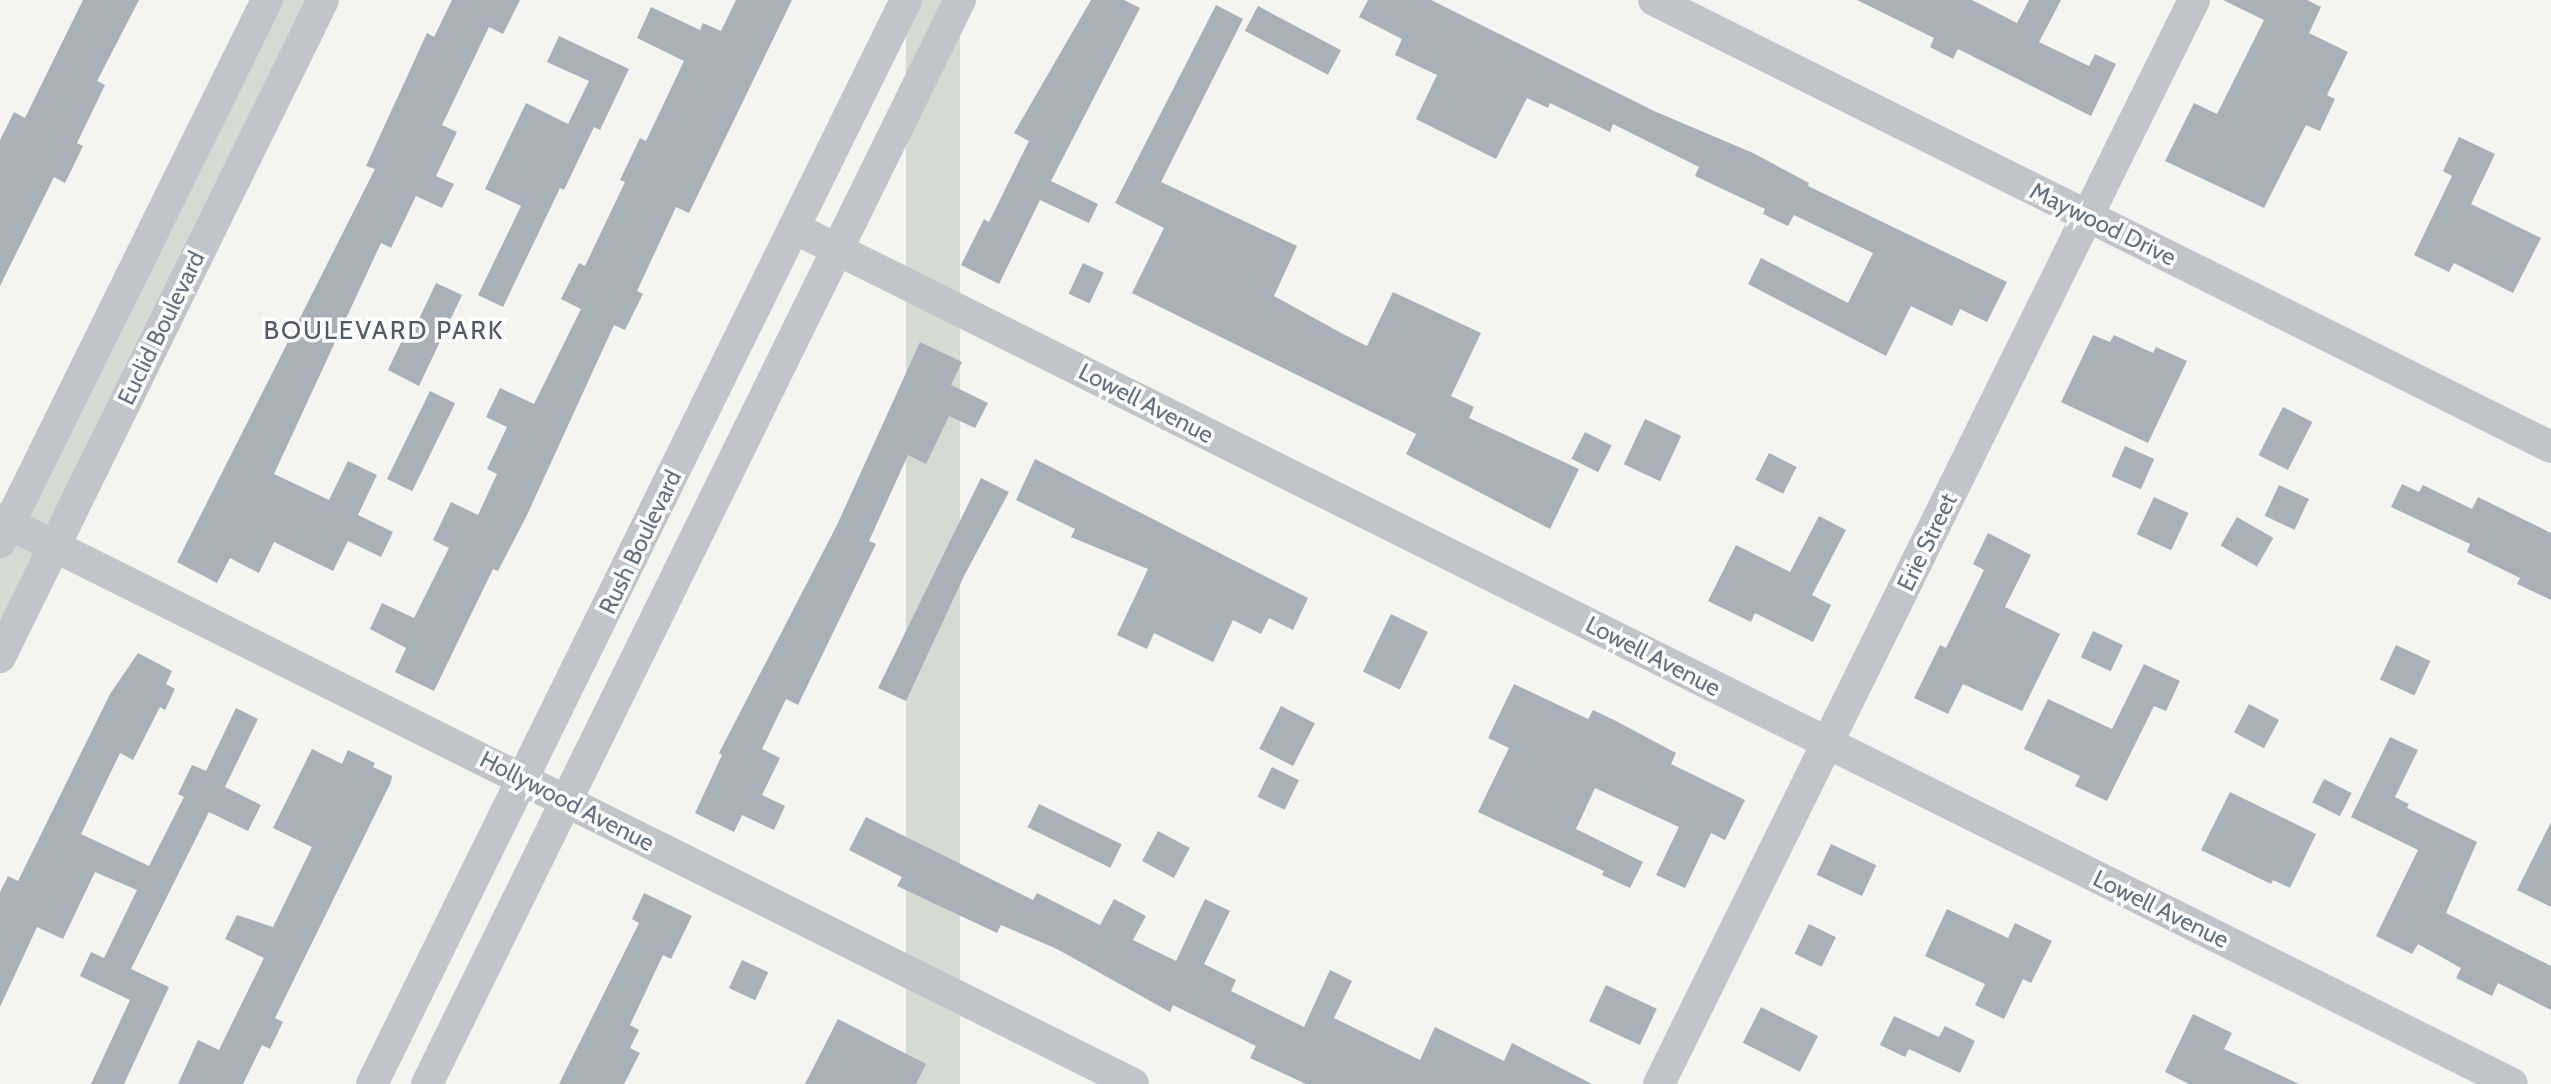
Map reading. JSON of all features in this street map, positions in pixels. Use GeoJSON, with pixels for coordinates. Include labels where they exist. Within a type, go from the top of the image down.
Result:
{"type":"FeatureCollection","features":[{"type":"Feature","properties":{"kind":"street","name":"Euclid Boulevard"},"geometry":{"type":"LineString","coordinates":[[3,528],[267,0]]}},
{"type":"Feature","properties":{"kind":"street","name":"Euclid Boulevard"},"geometry":{"type":"LineString","coordinates":[[0,657],[323,0]]}},
{"type":"Feature","properties":{"kind":"street","name":"Rush Boulevard"},"geometry":{"type":"LineString","coordinates":[[372,1084],[906,0]]}},
{"type":"Feature","properties":{"kind":"street","name":"Rush Boulevard"},"geometry":{"type":"LineString","coordinates":[[427,1084],[960,0]]}},
{"type":"Feature","properties":{"kind":"street","name":"Maywood Drive"},"geometry":{"type":"LineString","coordinates":[[1654,0],[2551,447]]}},
{"type":"Feature","properties":{"kind":"street","name":"Erie Street"},"geometry":{"type":"LineString","coordinates":[[1659,1084],[2194,0]]}},
{"type":"Feature","properties":{"kind":"street","name":"Lowell Avenue"},"geometry":{"type":"LineString","coordinates":[[794,228],[2512,1084]]}},
{"type":"Feature","properties":{"kind":"street","name":"Hollywood Avenue"},"geometry":{"type":"LineString","coordinates":[[3,528],[55,546],[1133,1084]]}},
{"type":"Feature","properties":{"kind":"shaded area"},"geometry":{"type":"Polygon","coordinates":[[[267,0],[323,0],[0,657],[0,543],[267,0]]]}},
{"type":"Feature","properties":{"kind":"shaded area"},"geometry":{"type":"Polygon","coordinates":[[[906,0],[960,0],[960,1084],[906,1084],[906,0]]]}},
{"type":"Feature","properties":{"kind":"building"},"geometry":{"type":"Polygon","coordinates":[[[83,0],[139,0],[97,81],[105,85],[77,143],[83,146],[65,183],[54,177],[0,286],[0,140],[14,112],[25,118],[83,0]]]}},
{"type":"Feature","properties":{"kind":"building"},"geometry":{"type":"Polygon","coordinates":[[[452,0],[520,0],[503,34],[489,27],[442,125],[457,132],[436,176],[454,184],[442,208],[416,196],[391,248],[381,243],[274,474],[329,500],[348,461],[377,475],[358,515],[393,532],[381,557],[348,541],[333,571],[274,542],[259,573],[230,558],[217,583],[177,562],[375,169],[366,166],[427,33],[434,37],[452,0]]]}},
{"type":"Feature","properties":{"kind":"building"},"geometry":{"type":"Polygon","coordinates":[[[736,0],[792,0],[689,213],[676,207],[637,291],[643,294],[625,330],[614,325],[527,515],[498,571],[493,569],[434,691],[395,672],[406,648],[370,629],[382,603],[414,618],[449,548],[433,540],[451,502],[478,515],[497,474],[487,469],[507,427],[486,417],[500,388],[534,404],[581,309],[561,299],[579,263],[585,266],[625,182],[620,180],[640,138],[646,141],[684,61],[637,38],[651,7],[700,30],[703,23],[721,31],[736,0]]]}},
{"type":"Feature","properties":{"kind":"building"},"geometry":{"type":"Polygon","coordinates":[[[1091,0],[1124,0],[1140,8],[1051,181],[1098,204],[1089,223],[1040,200],[999,284],[961,265],[984,219],[989,222],[1029,141],[1014,133],[1091,0]]]}},
{"type":"Feature","properties":{"kind":"building"},"geometry":{"type":"Polygon","coordinates":[[[1368,0],[1431,0],[1654,111],[1753,153],[1809,183],[1808,186],[2007,282],[1987,322],[1960,309],[1952,326],[1911,306],[1886,356],[1748,284],[1761,258],[1848,303],[1873,253],[1794,215],[1788,226],[1763,214],[1765,209],[1695,176],[1699,167],[1613,124],[1610,132],[1550,103],[1548,108],[1527,98],[1496,159],[1416,119],[1437,75],[1395,55],[1402,39],[1359,17],[1368,0]]]}},
{"type":"Feature","properties":{"kind":"building"},"geometry":{"type":"Polygon","coordinates":[[[1857,0],[1972,0],[2017,23],[2029,0],[2061,0],[2039,42],[2089,66],[2095,54],[2116,64],[2091,116],[1958,49],[1953,59],[1930,47],[1934,38],[1857,0]]]}},
{"type":"Feature","properties":{"kind":"building"},"geometry":{"type":"Polygon","coordinates":[[[2223,0],[2307,0],[2321,7],[2309,33],[2348,52],[2327,95],[2335,99],[2320,131],[2306,125],[2264,208],[2165,161],[2194,103],[2217,114],[2264,20],[2223,0]]]}},
{"type":"Feature","properties":{"kind":"building"},"geometry":{"type":"Polygon","coordinates":[[[1216,5],[1243,19],[1161,182],[1297,246],[1274,296],[1367,346],[1393,292],[1481,333],[1451,396],[1474,407],[1469,418],[1579,469],[1550,529],[1406,454],[1416,434],[1132,293],[1164,228],[1115,203],[1216,5]]]}},
{"type":"Feature","properties":{"kind":"building"},"geometry":{"type":"Polygon","coordinates":[[[1258,6],[1341,50],[1328,75],[1245,31],[1258,6]]]}},
{"type":"Feature","properties":{"kind":"building"},"geometry":{"type":"Polygon","coordinates":[[[559,36],[629,69],[600,130],[594,127],[564,190],[560,188],[503,307],[478,295],[521,206],[485,189],[526,103],[568,124],[589,81],[547,62],[559,36]]]}},
{"type":"Feature","properties":{"kind":"building"},"geometry":{"type":"Polygon","coordinates":[[[2459,137],[2495,154],[2471,204],[2541,238],[2513,293],[2454,263],[2449,272],[2414,255],[2452,176],[2443,171],[2459,137]]]}},
{"type":"Feature","properties":{"kind":"building"},"geometry":{"type":"Polygon","coordinates":[[[1083,263],[1104,273],[1089,304],[1069,294],[1083,263]]]}},
{"type":"Feature","properties":{"kind":"building"},"geometry":{"type":"Polygon","coordinates":[[[436,283],[462,295],[419,386],[388,370],[404,336],[410,338],[436,283]]]}},
{"type":"Feature","properties":{"kind":"building"},"geometry":{"type":"Polygon","coordinates":[[[2093,335],[2110,342],[2114,335],[2153,353],[2156,347],[2187,361],[2148,443],[2061,402],[2093,335]]]}},
{"type":"Feature","properties":{"kind":"building"},"geometry":{"type":"Polygon","coordinates":[[[920,342],[962,362],[951,385],[988,403],[975,428],[949,416],[926,464],[908,455],[869,541],[876,544],[798,705],[786,699],[762,749],[780,758],[762,795],[785,806],[774,830],[742,815],[734,832],[695,813],[722,755],[719,753],[837,525],[920,342]]]}},
{"type":"Feature","properties":{"kind":"building"},"geometry":{"type":"Polygon","coordinates":[[[430,391],[455,403],[412,491],[387,479],[430,391]]]}},
{"type":"Feature","properties":{"kind":"building"},"geometry":{"type":"Polygon","coordinates":[[[2283,407],[2312,422],[2288,470],[2258,455],[2283,407]]]}},
{"type":"Feature","properties":{"kind":"building"},"geometry":{"type":"Polygon","coordinates":[[[1645,419],[1681,436],[1660,481],[1624,464],[1645,419]]]}},
{"type":"Feature","properties":{"kind":"building"},"geometry":{"type":"Polygon","coordinates":[[[1585,432],[1612,446],[1598,472],[1571,459],[1585,432]]]}},
{"type":"Feature","properties":{"kind":"building"},"geometry":{"type":"Polygon","coordinates":[[[2125,446],[2154,459],[2141,489],[2112,476],[2125,446]]]}},
{"type":"Feature","properties":{"kind":"building"},"geometry":{"type":"Polygon","coordinates":[[[1769,453],[1797,467],[1783,494],[1755,480],[1769,453]]]}},
{"type":"Feature","properties":{"kind":"building"},"geometry":{"type":"Polygon","coordinates":[[[1035,459],[1308,598],[1293,630],[1269,618],[1261,634],[1233,620],[1213,662],[1154,633],[1147,649],[1117,635],[1148,569],[1071,537],[1075,529],[1016,500],[1035,459]]]}},
{"type":"Feature","properties":{"kind":"building"},"geometry":{"type":"Polygon","coordinates":[[[981,478],[1009,492],[964,576],[906,701],[878,688],[981,478]]]}},
{"type":"Feature","properties":{"kind":"building"},"geometry":{"type":"Polygon","coordinates":[[[2402,484],[2419,492],[2423,485],[2472,509],[2478,497],[2551,533],[2551,600],[2517,584],[2520,578],[2467,552],[2470,544],[2391,507],[2402,484]]]}},
{"type":"Feature","properties":{"kind":"building"},"geometry":{"type":"Polygon","coordinates":[[[2279,485],[2309,499],[2295,530],[2265,516],[2279,485]]]}},
{"type":"Feature","properties":{"kind":"building"},"geometry":{"type":"Polygon","coordinates":[[[2154,497],[2188,513],[2171,550],[2137,534],[2154,497]]]}},
{"type":"Feature","properties":{"kind":"building"},"geometry":{"type":"Polygon","coordinates":[[[1819,516],[1846,530],[1812,595],[1831,605],[1813,642],[1755,613],[1751,622],[1708,601],[1736,545],[1790,572],[1819,516]]]}},
{"type":"Feature","properties":{"kind":"building"},"geometry":{"type":"Polygon","coordinates":[[[2237,517],[2273,538],[2257,567],[2220,546],[2237,517]]]}},
{"type":"Feature","properties":{"kind":"building"},"geometry":{"type":"Polygon","coordinates":[[[1988,533],[2031,555],[2005,607],[2060,634],[2022,711],[1963,684],[1948,714],[1914,698],[1940,645],[1946,648],[1984,570],[1973,564],[1988,533]]]}},
{"type":"Feature","properties":{"kind":"building"},"geometry":{"type":"Polygon","coordinates":[[[1391,614],[1428,632],[1400,689],[1363,672],[1391,614]]]}},
{"type":"Feature","properties":{"kind":"building"},"geometry":{"type":"Polygon","coordinates":[[[2093,631],[2123,645],[2111,671],[2081,657],[2093,631]]]}},
{"type":"Feature","properties":{"kind":"building"},"geometry":{"type":"Polygon","coordinates":[[[2396,645],[2430,661],[2414,695],[2380,679],[2396,645]]]}},
{"type":"Feature","properties":{"kind":"building"},"geometry":{"type":"Polygon","coordinates":[[[138,653],[172,671],[166,684],[175,689],[165,710],[160,707],[133,760],[120,753],[81,834],[149,866],[184,797],[178,794],[192,765],[206,771],[236,708],[258,719],[225,787],[261,805],[248,831],[209,812],[131,969],[169,987],[124,1084],[91,1084],[130,1000],[80,976],[91,952],[104,958],[137,890],[95,872],[63,939],[37,927],[0,1007],[0,892],[8,876],[18,881],[110,694],[138,653]]]}},
{"type":"Feature","properties":{"kind":"building"},"geometry":{"type":"Polygon","coordinates":[[[2144,664],[2180,681],[2166,711],[2154,706],[2107,801],[2075,786],[2080,776],[2024,749],[2048,699],[2112,729],[2144,664]]]}},
{"type":"Feature","properties":{"kind":"building"},"geometry":{"type":"Polygon","coordinates":[[[1514,684],[1588,719],[1593,710],[1616,721],[1676,753],[1671,764],[1745,800],[1725,840],[1711,833],[1685,888],[1656,875],[1679,827],[1595,788],[1576,829],[1643,862],[1630,888],[1602,875],[1604,871],[1478,812],[1509,748],[1488,738],[1514,684]]]}},
{"type":"Feature","properties":{"kind":"building"},"geometry":{"type":"Polygon","coordinates":[[[2249,704],[2279,720],[2264,748],[2234,732],[2249,704]]]}},
{"type":"Feature","properties":{"kind":"building"},"geometry":{"type":"Polygon","coordinates":[[[1281,706],[1315,723],[1293,766],[1259,749],[1281,706]]]}},
{"type":"Feature","properties":{"kind":"building"},"geometry":{"type":"Polygon","coordinates":[[[2390,737],[2418,750],[2395,797],[2409,804],[2407,808],[2477,842],[2446,913],[2551,966],[2551,1010],[2498,983],[2492,996],[2456,978],[2461,968],[2418,944],[2412,954],[2376,936],[2418,850],[2351,817],[2390,737]]]}},
{"type":"Feature","properties":{"kind":"building"},"geometry":{"type":"Polygon","coordinates":[[[312,749],[342,764],[348,750],[375,763],[373,767],[392,776],[391,782],[275,1018],[283,1022],[270,1049],[262,1045],[243,1084],[178,1084],[198,1040],[219,1050],[264,958],[225,939],[237,915],[273,927],[312,847],[273,828],[312,749]]]}},
{"type":"Feature","properties":{"kind":"building"},"geometry":{"type":"Polygon","coordinates":[[[1272,767],[1299,780],[1284,810],[1258,797],[1272,767]]]}},
{"type":"Feature","properties":{"kind":"building"},"geometry":{"type":"Polygon","coordinates":[[[2324,779],[2352,793],[2340,816],[2312,802],[2324,779]]]}},
{"type":"Feature","properties":{"kind":"building"},"geometry":{"type":"Polygon","coordinates":[[[2230,792],[2316,834],[2290,888],[2273,880],[2271,884],[2201,850],[2230,792]]]}},
{"type":"Feature","properties":{"kind":"building"},"geometry":{"type":"Polygon","coordinates":[[[1039,804],[1122,844],[1110,868],[1028,827],[1039,804]]]}},
{"type":"Feature","properties":{"kind":"building"},"geometry":{"type":"Polygon","coordinates":[[[866,817],[1033,900],[1037,893],[1100,925],[1114,899],[1146,916],[1133,940],[1176,961],[1205,899],[1230,911],[1204,964],[1236,980],[1231,991],[1304,1027],[1330,970],[1352,981],[1334,1018],[1420,1060],[1435,1027],[1504,1061],[1512,1043],[1592,1084],[1306,1084],[1250,1058],[1256,1046],[1173,1005],[1170,1012],[1057,949],[1001,925],[997,933],[897,886],[902,877],[849,850],[866,817]]]}},
{"type":"Feature","properties":{"kind":"building"},"geometry":{"type":"Polygon","coordinates":[[[2551,822],[2551,907],[2517,890],[2551,822]]]}},
{"type":"Feature","properties":{"kind":"building"},"geometry":{"type":"Polygon","coordinates":[[[1158,831],[1190,848],[1174,878],[1142,861],[1158,831]]]}},
{"type":"Feature","properties":{"kind":"building"},"geometry":{"type":"Polygon","coordinates":[[[1831,844],[1876,865],[1862,896],[1817,875],[1831,844]]]}},
{"type":"Feature","properties":{"kind":"building"},"geometry":{"type":"Polygon","coordinates":[[[644,893],[692,916],[671,959],[663,955],[630,1025],[639,1030],[630,1048],[640,1053],[624,1084],[559,1084],[639,923],[632,919],[644,893]]]}},
{"type":"Feature","properties":{"kind":"building"},"geometry":{"type":"Polygon","coordinates":[[[1947,909],[2008,938],[2015,923],[2052,941],[2031,983],[2023,979],[2004,1019],[1975,1005],[1985,984],[1925,956],[1947,909]]]}},
{"type":"Feature","properties":{"kind":"building"},"geometry":{"type":"Polygon","coordinates":[[[1809,924],[1836,937],[1821,967],[1795,954],[1809,924]]]}},
{"type":"Feature","properties":{"kind":"building"},"geometry":{"type":"Polygon","coordinates":[[[742,960],[768,972],[755,1000],[729,988],[742,960]]]}},
{"type":"Feature","properties":{"kind":"building"},"geometry":{"type":"Polygon","coordinates":[[[1606,985],[1657,1009],[1640,1045],[1589,1021],[1606,985]]]}},
{"type":"Feature","properties":{"kind":"building"},"geometry":{"type":"Polygon","coordinates":[[[1761,1007],[1818,1036],[1800,1072],[1743,1043],[1761,1007]]]}},
{"type":"Feature","properties":{"kind":"building"},"geometry":{"type":"Polygon","coordinates":[[[2193,1014],[2232,1033],[2224,1049],[2299,1084],[2189,1084],[2165,1072],[2193,1014]]]}},
{"type":"Feature","properties":{"kind":"building"},"geometry":{"type":"Polygon","coordinates":[[[1894,1016],[1939,1037],[1945,1026],[1975,1041],[1960,1073],[1909,1049],[1905,1057],[1880,1045],[1894,1016]]]}},
{"type":"Feature","properties":{"kind":"building"},"geometry":{"type":"Polygon","coordinates":[[[838,1019],[926,1064],[916,1084],[805,1084],[838,1019]]]}},
{"type":"Feature","properties":{"kind":"district","name":"BOULEVARD PARK"},"geometry":{"type":"Point","coordinates":[384,331]}}]}
